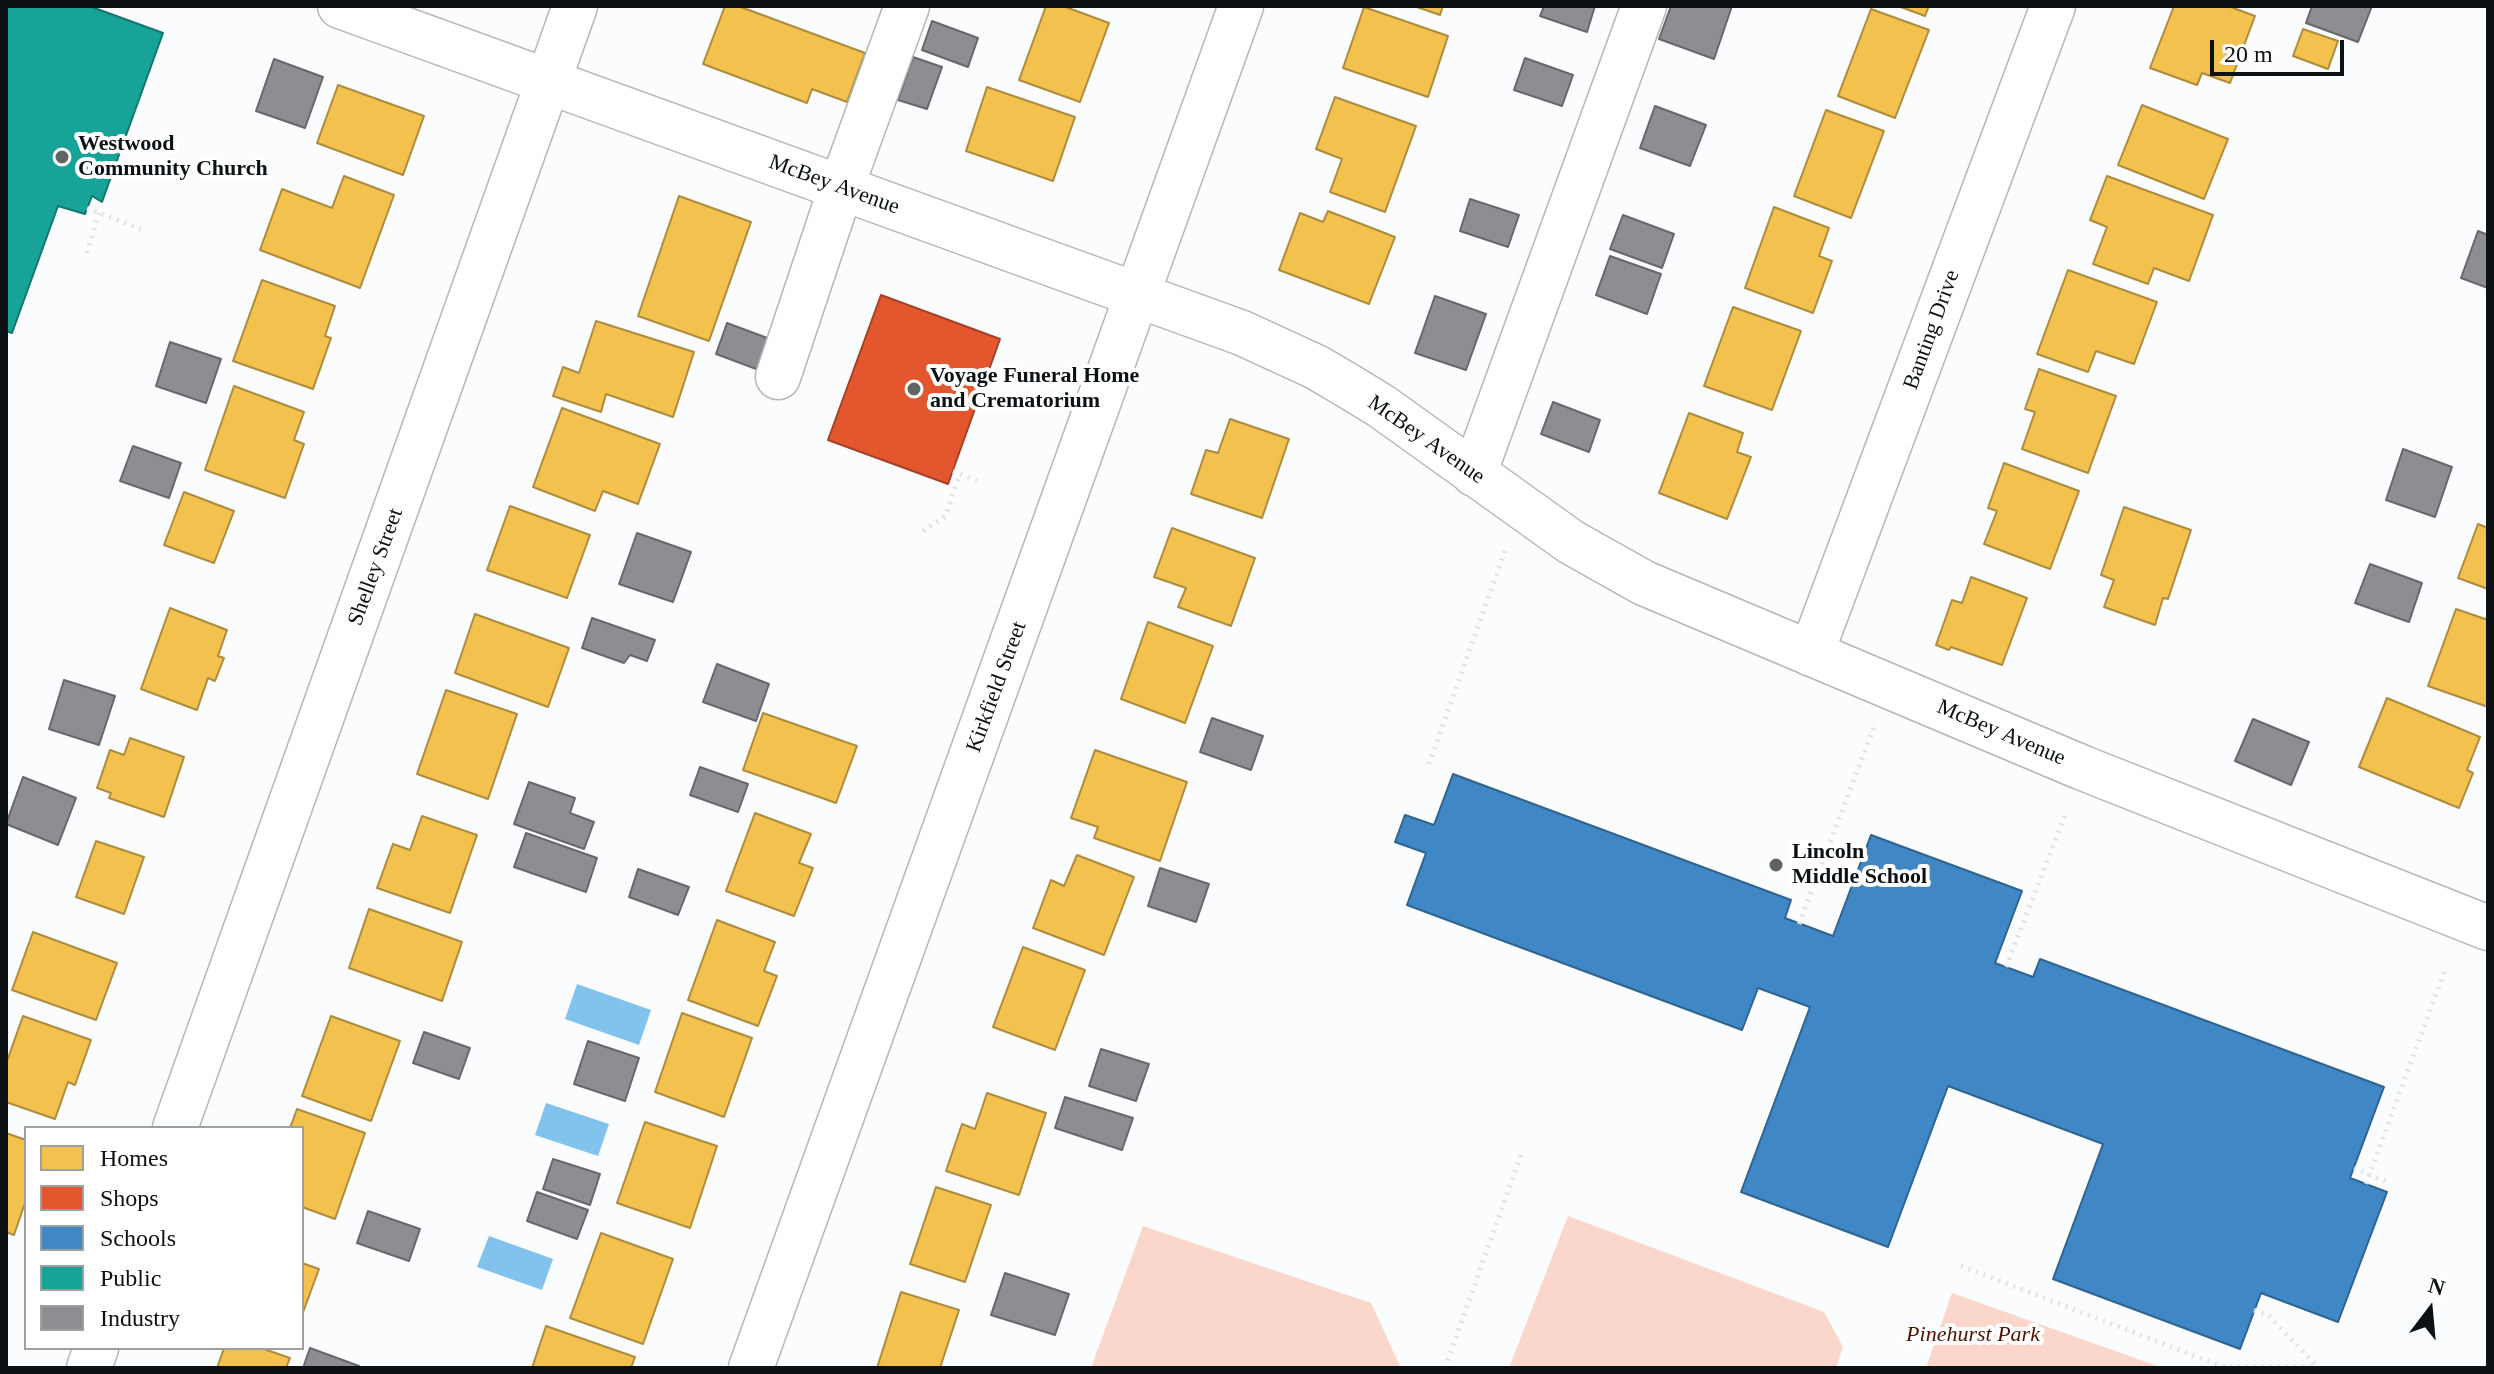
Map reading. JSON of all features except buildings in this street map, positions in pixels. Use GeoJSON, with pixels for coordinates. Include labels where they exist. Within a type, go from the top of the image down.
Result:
{"type":"FeatureCollection","features":[{"type":"Feature","properties":{"kind":"street","name":"McBey Avenue"},"geometry":{"type":"LineString","coordinates":[[340,6],[1242,333],[1316,367],[1381,406],[1571,542],[1644,583],[2083,768],[2488,928]]}},
{"type":"Feature","properties":{"kind":"street","name":"Shelley Street"},"geometry":{"type":"LineString","coordinates":[[176,1126],[575,6]]}},
{"type":"Feature","properties":{"kind":"street"},"geometry":{"type":"LineString","coordinates":[[778,377],[841,188],[907,6]]}},
{"type":"Feature","properties":{"kind":"street","name":"Kirkfield Street"},"geometry":{"type":"LineString","coordinates":[[751,1368],[1241,6]]}},
{"type":"Feature","properties":{"kind":"street"},"geometry":{"type":"LineString","coordinates":[[1474,474],[1644,6]]}},
{"type":"Feature","properties":{"kind":"street","name":"Banting Drive"},"geometry":{"type":"LineString","coordinates":[[1811,654],[2053,6]]}},
{"type":"Feature","properties":{"kind":"path"},"geometry":{"type":"LineString","coordinates":[[87,208],[146,231]]}},
{"type":"Feature","properties":{"kind":"path"},"geometry":{"type":"LineString","coordinates":[[87,253],[99,213]]}},
{"type":"Feature","properties":{"kind":"path"},"geometry":{"type":"LineString","coordinates":[[953,471],[980,482]]}},
{"type":"Feature","properties":{"kind":"path"},"geometry":{"type":"LineString","coordinates":[[923,531],[945,517],[960,474]]}},
{"type":"Feature","properties":{"kind":"path"},"geometry":{"type":"LineString","coordinates":[[1429,764],[1505,551]]}},
{"type":"Feature","properties":{"kind":"path"},"geometry":{"type":"LineString","coordinates":[[1799,924],[1875,726]]}},
{"type":"Feature","properties":{"kind":"path"},"geometry":{"type":"LineString","coordinates":[[2006,967],[2083,768]]}},
{"type":"Feature","properties":{"kind":"path"},"geometry":{"type":"LineString","coordinates":[[2366,1184],[2445,970]]}},
{"type":"Feature","properties":{"kind":"path"},"geometry":{"type":"LineString","coordinates":[[1445,1368],[1522,1152]]}},
{"type":"Feature","properties":{"kind":"path"},"geometry":{"type":"LineString","coordinates":[[2354,1168],[2387,1182]]}},
{"type":"Feature","properties":{"kind":"path"},"geometry":{"type":"LineString","coordinates":[[1961,1266],[2224,1367],[2318,1367],[2269,1316],[2254,1310]]}},
{"type":"Feature","properties":{"kind":"green space"},"geometry":{"type":"Polygon","coordinates":[[[1568,1216],[1824,1312],[1843,1347],[1836,1368],[1509,1368],[1568,1216]]]}},
{"type":"Feature","properties":{"kind":"green space"},"geometry":{"type":"Polygon","coordinates":[[[1143,1226],[1371,1303],[1401,1368],[1091,1368],[1143,1226]]]}},
{"type":"Feature","properties":{"kind":"green space","name":"Pinehurst Park"},"geometry":{"type":"Polygon","coordinates":[[[1952,1293],[2163,1368],[1926,1368],[1952,1293]]]}},
{"type":"Feature","properties":{"kind":"water"},"geometry":{"type":"Polygon","coordinates":[[[577,984],[651,1010],[639,1045],[565,1019],[577,984]]]}},
{"type":"Feature","properties":{"kind":"water"},"geometry":{"type":"Polygon","coordinates":[[[546,1103],[609,1124],[598,1156],[535,1135],[546,1103]]]}},
{"type":"Feature","properties":{"kind":"water"},"geometry":{"type":"Polygon","coordinates":[[[489,1236],[553,1259],[542,1290],[477,1267],[489,1236]]]}},
{"type":"Feature","properties":{"kind":"place","name":"Westwood Community Church"},"geometry":{"type":"Point","coordinates":[62,157]}},
{"type":"Feature","properties":{"kind":"place","name":"Voyage Funeral Home and Crematorium"},"geometry":{"type":"Point","coordinates":[914,389]}},
{"type":"Feature","properties":{"kind":"place","name":"Lincoln Middle School"},"geometry":{"type":"Point","coordinates":[1776,865]}}]}
